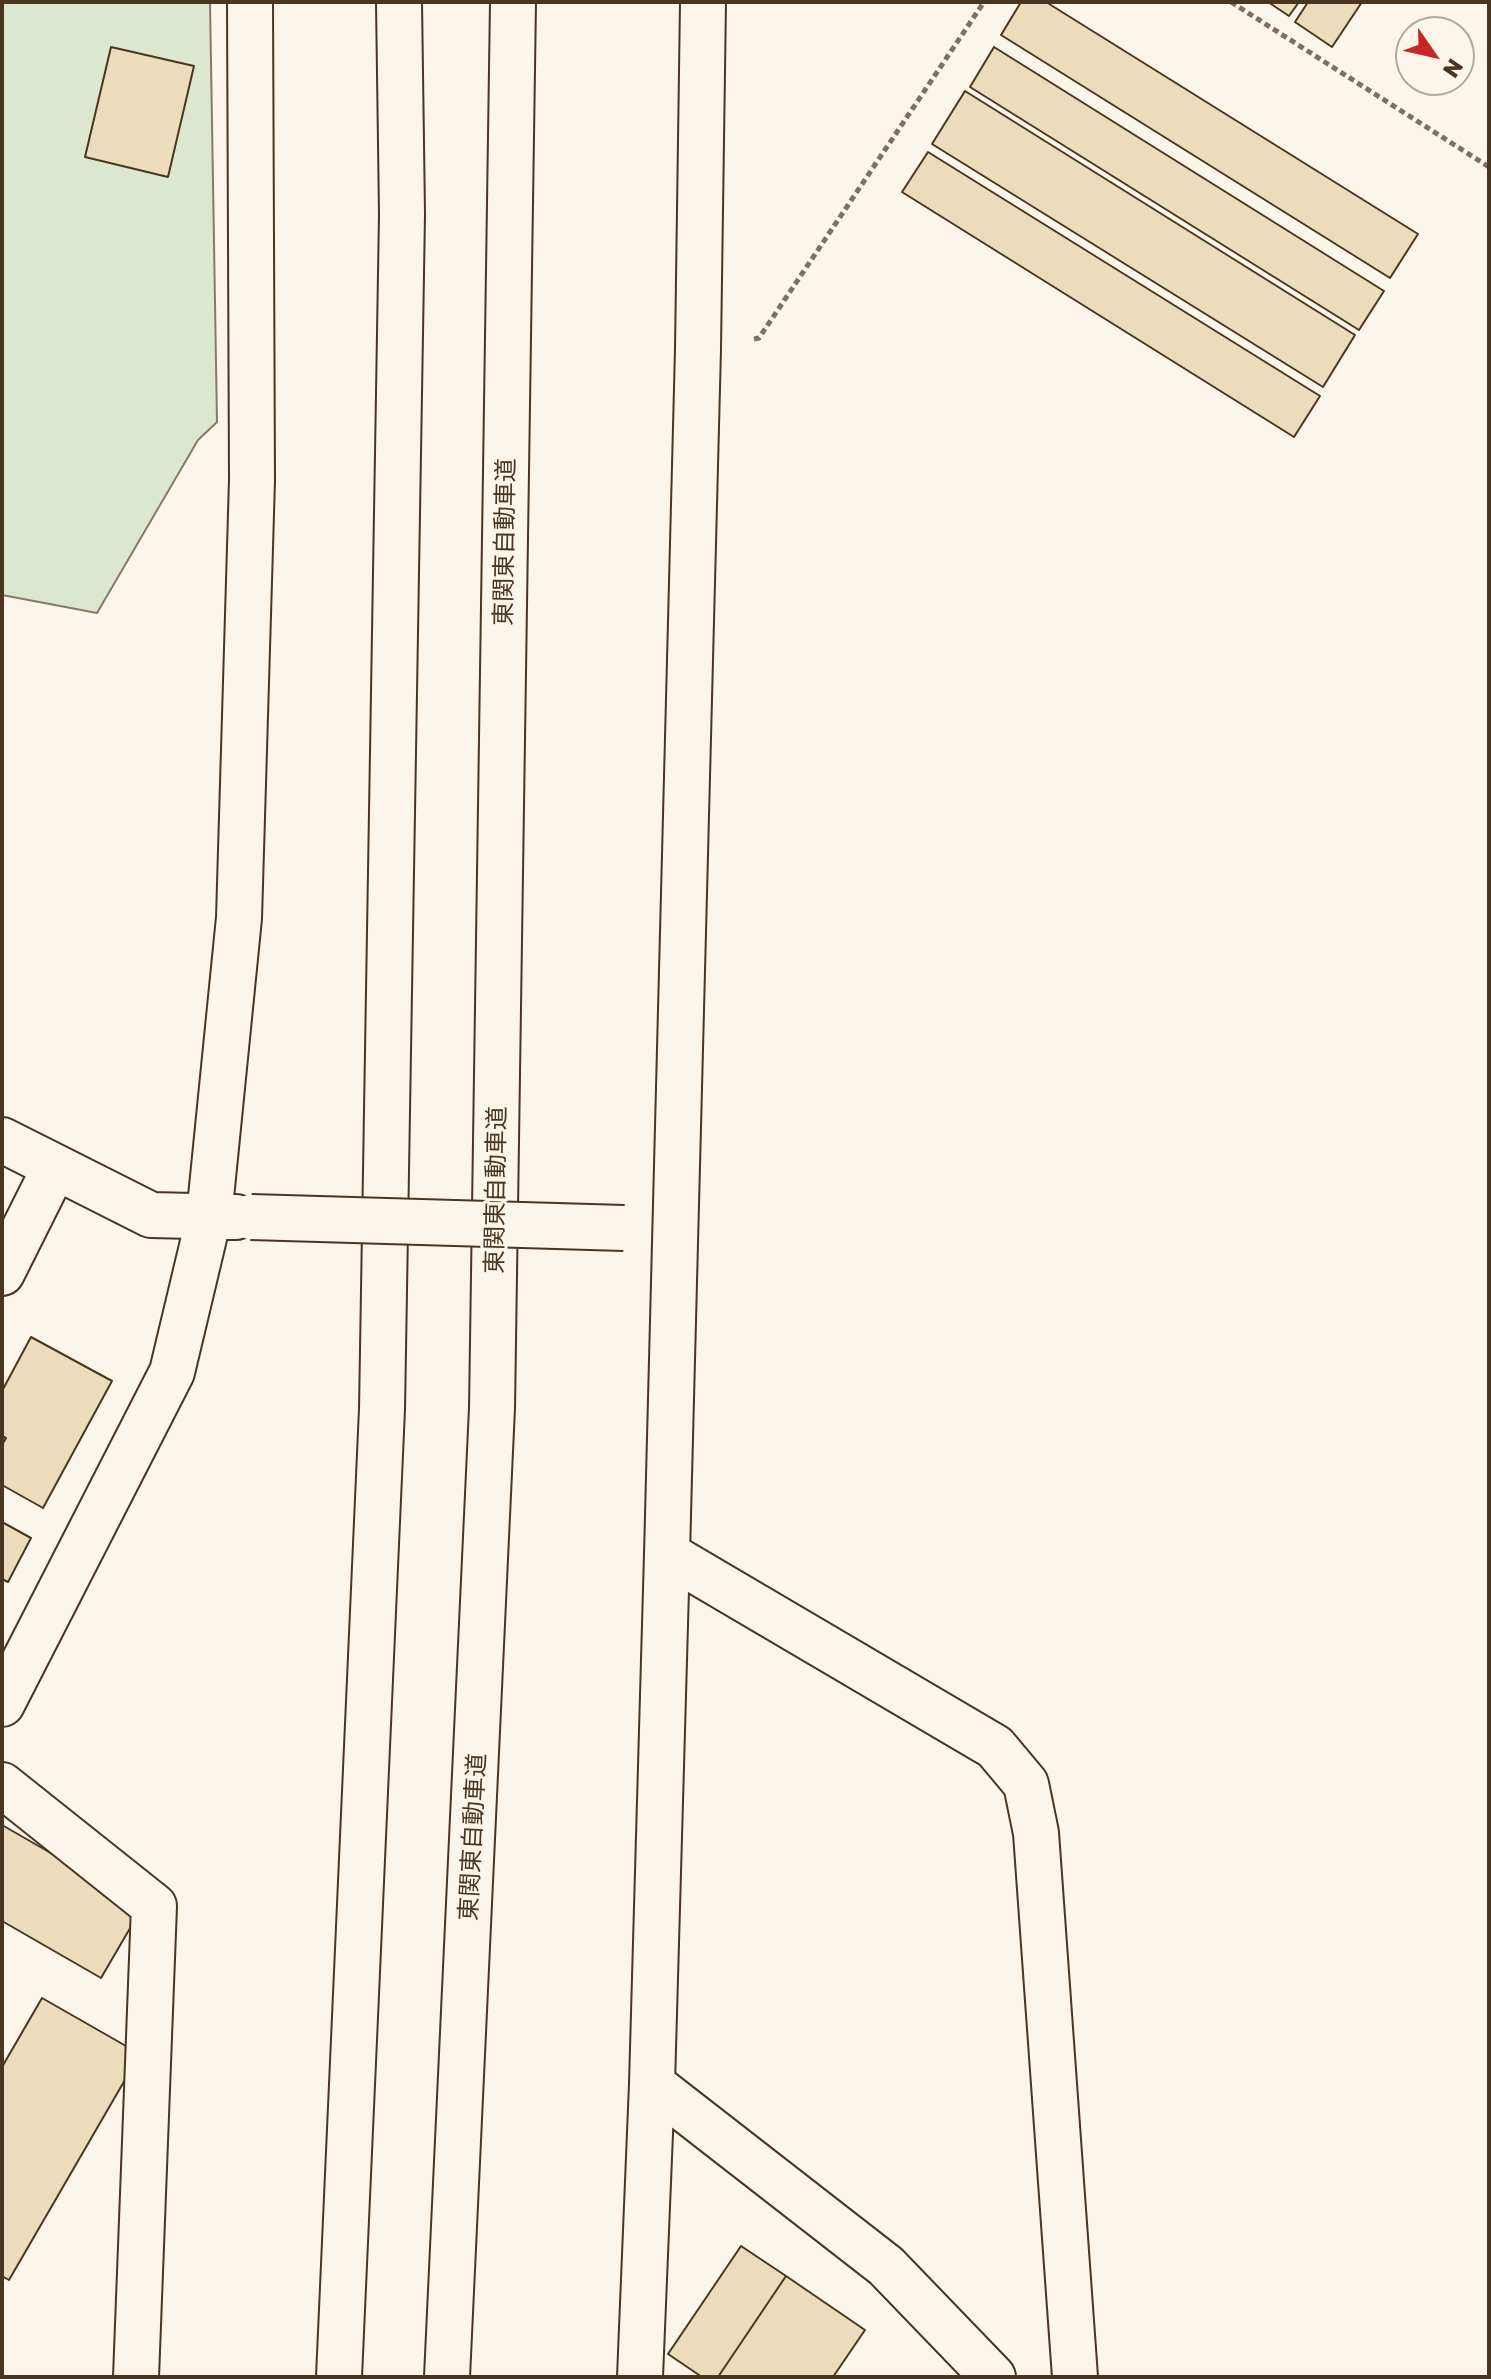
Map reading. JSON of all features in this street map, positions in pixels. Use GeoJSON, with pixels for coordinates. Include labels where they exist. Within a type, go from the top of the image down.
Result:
{"type":"FeatureCollection","features":[{"type":"Feature","properties":{"kind":"main road"},"geometry":{"type":"LineString","coordinates":[[2,1704],[172,1372],[230,1217],[252,480],[250,2]]}},
{"type":"Feature","properties":{"kind":"main road"},"geometry":{"type":"LineString","coordinates":[[339,2377],[382,1393],[402,214],[399,2]]}},
{"type":"Feature","properties":{"kind":"main road","name":"東関東自動車道"},"geometry":{"type":"LineString","coordinates":[[447,2377],[492,1408],[513,2]]}},
{"type":"Feature","properties":{"kind":"main road"},"geometry":{"type":"LineString","coordinates":[[640,2377],[652,2084],[676,1223],[698,349],[703,2]]}},
{"type":"Feature","properties":{"kind":"main road"},"geometry":{"type":"LineString","coordinates":[[2,1140],[151,1215],[624,1228],[676,1223]]}},
{"type":"Feature","properties":{"kind":"main road"},"geometry":{"type":"LineString","coordinates":[[2,1273],[55,1167]]}},
{"type":"Feature","properties":{"kind":"main road"},"geometry":{"type":"LineString","coordinates":[[667,1554],[995,1747],[1026,1784],[1036,1833],[1075,2377]]}},
{"type":"Feature","properties":{"kind":"main road"},"geometry":{"type":"LineString","coordinates":[[2,1785],[154,1906],[136,2377]]}},
{"type":"Feature","properties":{"kind":"main road"},"geometry":{"type":"LineString","coordinates":[[652,2084],[886,2266],[993,2377]]}},
{"type":"Feature","properties":{"kind":"path"},"geometry":{"type":"LineString","coordinates":[[698,349],[759,338],[984,2]]}},
{"type":"Feature","properties":{"kind":"path"},"geometry":{"type":"LineString","coordinates":[[1231,2],[1489,167]]}},
{"type":"Feature","properties":{"kind":"green space"},"geometry":{"type":"Polygon","coordinates":[[[2,2],[210,2],[217,422],[198,440],[97,613],[2,595],[2,2]]]}},
{"type":"Feature","properties":{"kind":"building"},"geometry":{"type":"Polygon","coordinates":[[[1021,2],[1046,2],[1418,234],[1390,278],[1001,35],[1021,2]]]}},
{"type":"Feature","properties":{"kind":"building"},"geometry":{"type":"Polygon","coordinates":[[[1268,2],[1299,2],[1289,16],[1268,2]]]}},
{"type":"Feature","properties":{"kind":"building"},"geometry":{"type":"Polygon","coordinates":[[[1308,2],[1362,2],[1332,47],[1295,22],[1308,2]]]}},
{"type":"Feature","properties":{"kind":"building"},"geometry":{"type":"Polygon","coordinates":[[[111,47],[194,66],[168,177],[85,157],[111,47]]]}},
{"type":"Feature","properties":{"kind":"building"},"geometry":{"type":"Polygon","coordinates":[[[994,47],[1384,291],[1359,330],[970,87],[994,47]]]}},
{"type":"Feature","properties":{"kind":"building"},"geometry":{"type":"Polygon","coordinates":[[[965,91],[1355,335],[1323,387],[932,144],[965,91]]]}},
{"type":"Feature","properties":{"kind":"building"},"geometry":{"type":"Polygon","coordinates":[[[928,152],[1320,396],[1294,437],[902,192],[928,152]]]}},
{"type":"Feature","properties":{"kind":"building"},"geometry":{"type":"Polygon","coordinates":[[[31,1337],[112,1381],[43,1508],[2,1485],[2,1445],[6,1438],[2,1436],[2,1391],[31,1337]]]}},
{"type":"Feature","properties":{"kind":"building"},"geometry":{"type":"Polygon","coordinates":[[[2,1522],[31,1538],[8,1582],[2,1579],[2,1522]]]}},
{"type":"Feature","properties":{"kind":"building"},"geometry":{"type":"Polygon","coordinates":[[[2,1825],[143,1906],[101,1978],[2,1921],[2,1825]]]}},
{"type":"Feature","properties":{"kind":"building"},"geometry":{"type":"Polygon","coordinates":[[[42,1998],[140,2054],[9,2280],[2,2276],[2,2067],[42,1998]]]}},
{"type":"Feature","properties":{"kind":"building"},"geometry":{"type":"Polygon","coordinates":[[[741,2246],[786,2276],[718,2377],[702,2377],[668,2354],[741,2246]]]}},
{"type":"Feature","properties":{"kind":"building"},"geometry":{"type":"Polygon","coordinates":[[[786,2276],[865,2330],[833,2377],[718,2377],[786,2276]]]}}]}
